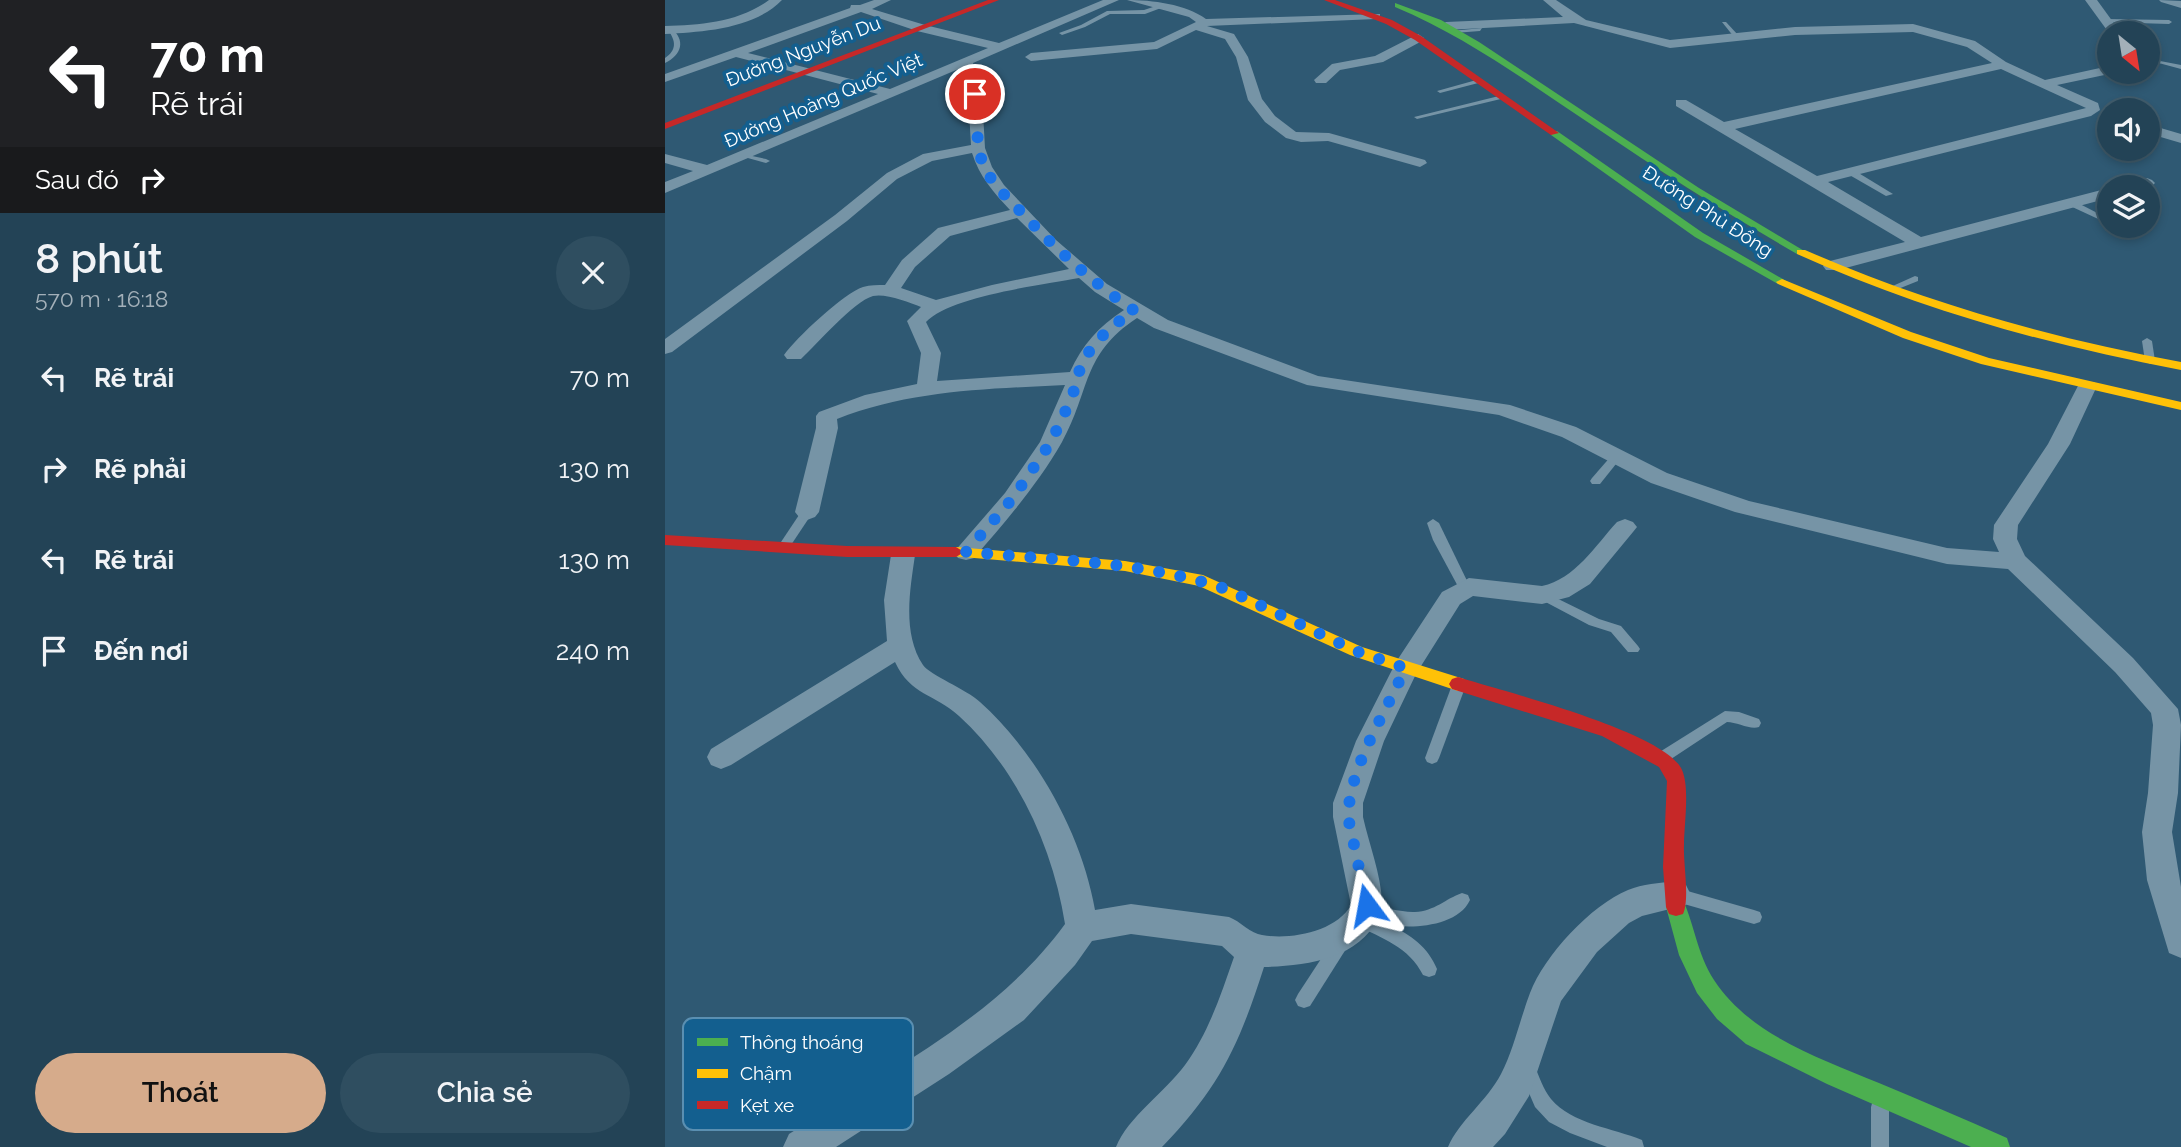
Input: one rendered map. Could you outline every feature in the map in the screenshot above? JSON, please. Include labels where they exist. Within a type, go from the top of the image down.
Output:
[{"type":"main road","name":"Đường Nguyễn Du","points":[[665,126],[995,0]]},
{"type":"main road","name":"Đường Phù Đổng","points":[[1328,0],[1376,16],[1418,38],[1738,260],[1845,310],[1907,335],[1986,361],[2181,406]]},
{"type":"main road","name":"Đường Phù Đổng","points":[[1382,0],[1450,28],[1498,57],[1747,223],[1832,266],[1988,322],[2181,366]]},
{"type":"main road","points":[[1628,186],[1672,174]]},
{"type":"main road","points":[[665,540],[785,545],[902,555],[966,552],[1125,566],[1203,581],[1226,589],[1356,651],[1578,720],[1631,742],[1660,759],[1674,772],[1677,914],[1700,977],[1732,1020],[1789,1054],[1998,1147]]},
{"type":"street","points":[[668,30],[743,20],[758,14],[776,0]]},
{"type":"street","points":[[838,0],[921,28],[999,47]]},
{"type":"street","points":[[665,78],[885,0]]},
{"type":"street","name":"Đường Hoàng Quốc Việt","points":[[665,188],[1113,0]]},
{"type":"street","points":[[1133,0],[1193,15],[1200,25],[1230,37],[1242,57],[1255,100],[1270,119],[1291,135],[1301,138],[1329,137],[1420,163]]},
{"type":"street","points":[[1549,0],[1573,20]]},
{"type":"street","points":[[2091,0],[2106,21]]},
{"type":"street","points":[[2165,0],[2181,5]]},
{"type":"street","points":[[1031,57],[1157,45],[1200,25],[1376,16]]},
{"type":"street","points":[[1450,28],[1573,20],[1660,43],[1676,44],[1795,31],[1913,28],[1971,44],[2002,65],[2093,106],[2093,110]]},
{"type":"street","points":[[1321,80],[1336,67],[1379,59],[1418,38]]},
{"type":"street","points":[[735,53],[891,93]]},
{"type":"street","points":[[966,62],[975,94],[978,148],[984,166],[998,188],[1049,244],[1135,311],[1193,338],[1314,380],[1503,409],[1569,432],[1659,478],[1743,507],[1947,556],[2015,562]]},
{"type":"street","points":[[1723,127],[2002,65]]},
{"type":"street","points":[[2043,84],[2097,73]]},
{"type":"street","points":[[1681,103],[1919,243]]},
{"type":"street","points":[[1815,181],[2093,110],[2097,112]]},
{"type":"street","points":[[2160,129],[2181,130]]},
{"type":"street","points":[[2160,132],[2181,139]]},
{"type":"street","points":[[665,348],[841,218],[892,176],[928,157],[978,148]]},
{"type":"street","points":[[665,158],[707,170]]},
{"type":"street","points":[[1832,266],[2097,196]]},
{"type":"street","points":[[889,293],[908,264],[944,232],[1020,212]]},
{"type":"street","points":[[926,388],[931,353],[916,321],[920,313],[933,306],[1027,282],[1082,272]]},
{"type":"street","points":[[795,355],[864,294],[872,291],[889,293],[933,306]]},
{"type":"street","points":[[966,552],[1013,498],[1051,442],[1073,395],[1076,378],[1088,353],[1109,328],[1135,311]]},
{"type":"street","points":[[807,512],[827,428],[826,416],[888,395],[926,388],[968,383],[1076,378]]},
{"type":"street","points":[[2087,386],[2059,444],[2006,525],[2005,539],[2015,562],[2124,665],[2164,709],[2167,725],[2163,793],[2157,832],[2163,880],[2181,942]]},
{"type":"street","points":[[1082,927],[1131,919],[1229,932],[1253,951],[1319,944],[1356,923],[1367,905],[1348,817],[1348,803],[1366,751],[1405,668],[1423,645],[1451,598],[1465,589],[1484,586],[1542,595],[1560,591],[1580,578],[1625,527]]},
{"type":"street","points":[[902,555],[895,622],[913,671],[920,680],[947,692],[981,719],[1027,776],[1069,870],[1079,903],[1082,927],[1063,954],[1012,1008],[913,1076]]},
{"type":"street","points":[[721,757],[902,645]]},
{"type":"street","points":[[1468,1147],[1492,1121],[1516,1083],[1547,992],[1585,941],[1618,912],[1636,902],[1675,895]]},
{"type":"street","points":[[1136,1147],[1192,1085],[1213,1054],[1231,1014],[1253,951]]},
{"type":"street","points":[[802,1147],[828,1130]]},
{"type":"lane","points":[[1062,33],[1083,26],[1109,12],[1145,12],[1159,7]]},
{"type":"lane","points":[[2160,22],[2169,22]]},
{"type":"lane","points":[[1200,25],[1268,23]]},
{"type":"lane","points":[[1724,23],[1736,36]]},
{"type":"lane","points":[[1450,28],[1480,29]]},
{"type":"lane","points":[[665,61],[673,56],[679,47],[679,40],[668,30]]},
{"type":"lane","points":[[2160,59],[2181,58]]},
{"type":"lane","points":[[2160,61],[2181,67]]},
{"type":"lane","points":[[1440,91],[1480,81]]},
{"type":"lane","points":[[1417,117],[1503,97]]},
{"type":"lane","points":[[741,155],[766,161]]},
{"type":"lane","points":[[1849,171],[1889,194]]},
{"type":"lane","points":[[2071,203],[2097,216]]},
{"type":"lane","points":[[1890,289],[1915,279]]},
{"type":"lane","points":[[2147,341],[2150,361]]},
{"type":"lane","points":[[1596,481],[1616,457]]},
{"type":"lane","points":[[785,545],[807,512]]},
{"type":"lane","points":[[1433,523],[1437,536],[1455,563],[1465,589]]},
{"type":"lane","points":[[1542,595],[1594,622],[1616,629],[1633,649]]},
{"type":"lane","points":[[1432,758],[1459,685]]},
{"type":"lane","points":[[1660,759],[1725,716],[1739,717],[1754,723]]},
{"type":"lane","points":[[1675,895],[1754,917]]},
{"type":"lane","points":[[1304,1000],[1356,923],[1391,918],[1424,920],[1439,917],[1462,900]]},
{"type":"lane","points":[[1356,923],[1413,947],[1426,961],[1429,969]]},
{"type":"lane","points":[[1523,1056],[1536,1091],[1549,1110],[1588,1131],[1635,1147]]},
{"type":"lane","points":[[1879,1147],[1880,1096]]},
{"type":"traffic: fast","points":[[1398,5],[1438,22],[1476,44],[1695,190],[1801,252]]},
{"type":"traffic: fast","points":[[1554,133],[1699,235],[1782,282]]},
{"type":"traffic: fast","points":[[1676,907],[1684,939],[1697,971],[1725,1012],[1745,1030],[1792,1056],[1998,1147]]},
{"type":"traffic: slow","points":[[1801,252],[1893,291],[1987,322],[2083,346],[2181,366]]},
{"type":"traffic: slow","points":[[1782,282],[1907,335],[1985,361],[2181,406]]},
{"type":"traffic: slow","points":[[956,552],[1125,566],[1203,581],[1356,651],[1458,684]]},
{"type":"traffic: jam","points":[[665,126],[995,0]]},
{"type":"traffic: jam","points":[[1328,0],[1389,22],[1418,38],[1554,133]]},
{"type":"traffic: jam","points":[[665,540],[884,553],[956,552]]},
{"type":"traffic: jam","points":[[1458,684],[1608,731],[1666,762],[1674,772],[1676,781],[1673,867],[1676,907]]},
{"type":"route","points":[[975,94],[978,148],[984,166],[998,188],[1049,244],[1101,288],[1135,311],[1109,328],[1088,353],[1076,378],[1073,395],[1051,442],[1013,498],[966,552],[1125,566],[1203,581],[1226,589],[1356,651],[1405,668],[1370,741],[1348,803],[1348,817],[1367,905]]}]
